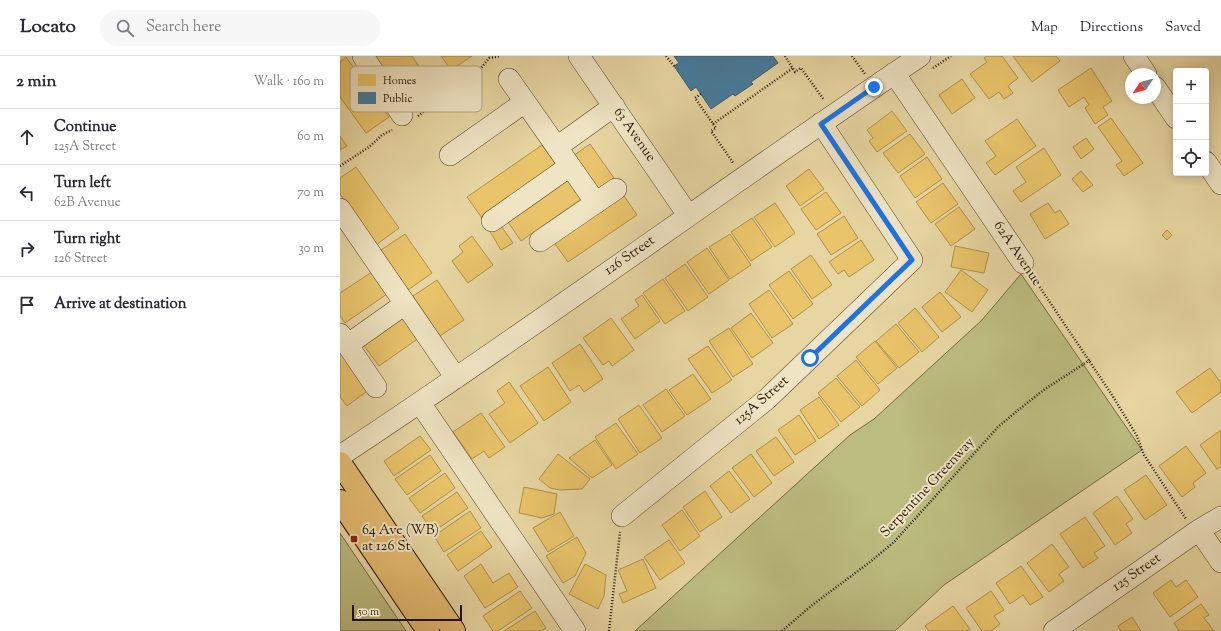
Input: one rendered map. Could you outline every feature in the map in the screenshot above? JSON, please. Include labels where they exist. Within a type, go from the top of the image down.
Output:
[{"type":"main road","points":[[340,463],[454,631]]},
{"type":"main road","points":[[340,501],[428,631]]},
{"type":"street","points":[[363,56],[370,66]]},
{"type":"street","name":"63 Avenue","points":[[579,56],[688,215]]},
{"type":"street","name":"126 Street","points":[[340,456],[420,403],[743,177],[824,115],[920,56]]},
{"type":"street","points":[[1134,56],[1142,68]]},
{"type":"street","name":"62A Avenue","points":[[894,73],[1023,264]]},
{"type":"street","points":[[509,79],[596,204]]},
{"type":"street","points":[[1161,96],[1173,114]]},
{"type":"street","points":[[450,155],[525,102]]},
{"type":"street","points":[[557,147],[614,106]]},
{"type":"street","points":[[399,112],[404,119]]},
{"type":"street","name":"125A Street","points":[[622,516],[767,399],[912,260],[824,115]]},
{"type":"street","points":[[492,221],[570,166]]},
{"type":"street","points":[[1209,166],[1221,184]]},
{"type":"street","points":[[540,241],[616,189]]},
{"type":"street","points":[[340,209],[456,378]]},
{"type":"street","points":[[376,387],[343,340],[405,304]]},
{"type":"street","points":[[420,403],[575,631]]},
{"type":"street","name":"125 Street","points":[[1054,631],[1194,526],[1221,517]]},
{"type":"street","points":[[1194,526],[1221,562]]},
{"type":"path","points":[[482,66],[488,57],[500,56]]},
{"type":"path","points":[[666,56],[674,66]]},
{"type":"path","points":[[785,56],[795,72],[801,68],[824,115]]},
{"type":"path","points":[[852,56],[866,76]]},
{"type":"path","points":[[713,124],[793,68]]},
{"type":"path","points":[[701,94],[695,98],[716,128],[711,132],[743,177]]},
{"type":"path","points":[[340,166],[369,147],[382,135],[392,130],[404,119],[420,115],[424,112]]},
{"type":"path","name":"62A Avenue","points":[[1023,264],[1090,360],[1138,436],[1144,455],[1194,526]]},
{"type":"path","name":"Serpentine Greenway","points":[[782,631],[811,606],[894,542],[999,426],[1040,394],[1090,360]]},
{"type":"path","points":[[609,631],[622,516]]},
{"type":"green space","points":[[1021,274],[1142,450],[944,585],[895,631],[635,631],[850,435],[874,419],[982,320]]},
{"type":"green space","points":[[340,533],[406,631],[340,631]]},
{"type":"building: Homes","points":[[375,56],[412,56],[419,66],[382,66]]},
{"type":"building: Homes","points":[[441,56],[472,56],[457,66],[448,66]]},
{"type":"building: Homes","points":[[987,56],[1002,56],[1018,78],[1008,86],[1013,93],[1004,99],[999,92],[989,99],[970,74],[987,62],[984,58]]},
{"type":"building: Homes","points":[[1013,56],[1056,56],[1060,61],[1032,82]]},
{"type":"building: Homes","points":[[346,57],[352,66],[350,66],[350,111],[340,97],[340,62]]},
{"type":"building: Homes","points":[[1091,68],[1112,101],[1103,107],[1108,115],[1095,124],[1085,108],[1089,105],[1084,97],[1069,107],[1058,90]]},
{"type":"building: Homes","points":[[962,79],[975,98],[952,114],[939,95]]},
{"type":"building: Homes","points":[[892,111],[907,131],[877,152],[869,141],[873,138],[867,130]]},
{"type":"building: Homes","points":[[351,112],[385,112],[389,117],[366,133]]},
{"type":"building: Homes","points":[[1111,118],[1143,163],[1124,176],[1116,165],[1122,161],[1098,127]]},
{"type":"building: Homes","points":[[1017,119],[1036,146],[995,175],[986,163],[996,156],[985,141]]},
{"type":"building: Homes","points":[[910,134],[925,154],[898,173],[883,153]]},
{"type":"building: Homes","points":[[340,136],[347,146],[340,150]]},
{"type":"building: Homes","points":[[1086,138],[1094,149],[1081,159],[1073,147]]},
{"type":"building: Homes","points":[[590,144],[614,178],[593,192],[570,158]]},
{"type":"building: Homes","points":[[542,145],[557,166],[482,218],[467,197]]},
{"type":"building: Homes","points":[[1044,148],[1061,175],[1021,202],[1013,191],[1026,182],[1016,167]]},
{"type":"building: Homes","points":[[927,157],[942,179],[915,198],[900,176]]},
{"type":"building: Homes","points":[[356,167],[399,228],[376,245],[340,194],[340,178]]},
{"type":"building: Homes","points":[[809,169],[824,189],[800,206],[786,186]]},
{"type":"building: Homes","points":[[1081,171],[1093,185],[1083,192],[1072,179]]},
{"type":"building: Homes","points":[[566,178],[581,199],[521,241],[506,219]]},
{"type":"building: Homes","points":[[943,183],[958,204],[931,223],[916,202]]},
{"type":"building: Homes","points":[[826,192],[841,213],[816,230],[801,209]]},
{"type":"building: Homes","points":[[622,193],[637,215],[568,262],[553,241]]},
{"type":"building: Homes","points":[[775,203],[795,233],[775,247],[754,217]]},
{"type":"building: Homes","points":[[1048,203],[1055,213],[1060,210],[1069,224],[1045,239],[1030,214]]},
{"type":"building: Homes","points":[[959,207],[975,229],[951,246],[935,224]]},
{"type":"building: Homes","points":[[844,216],[858,238],[831,255],[817,234]]},
{"type":"building: Homes","points":[[752,218],[772,247],[751,261],[731,232]]},
{"type":"building: Homes","points":[[499,223],[513,243],[501,250],[489,230]]},
{"type":"building: Homes","points":[[1167,230],[1172,235],[1167,240],[1162,235]]},
{"type":"building: Homes","points":[[405,234],[432,273],[408,290],[381,250]]},
{"type":"building: Homes","points":[[730,234],[751,265],[730,279],[709,247]]},
{"type":"building: Homes","points":[[472,236],[493,265],[468,283],[452,261],[463,252],[459,246]]},
{"type":"building: Homes","points":[[861,240],[874,260],[849,277],[844,270],[838,274],[829,262]]},
{"type":"building: Homes","points":[[955,246],[989,253],[984,273],[951,267]]},
{"type":"building: Homes","points":[[707,248],[729,280],[709,294],[687,262]]},
{"type":"building: Homes","points":[[811,255],[832,285],[812,299],[791,269]]},
{"type":"building: Homes","points":[[685,264],[708,297],[688,311],[665,278]]},
{"type":"building: Homes","points":[[961,270],[988,290],[972,312],[945,292]]},
{"type":"building: Homes","points":[[789,271],[813,304],[793,319],[769,285]]},
{"type":"building: Homes","points":[[372,272],[387,294],[345,323],[340,316],[340,293]]},
{"type":"building: Homes","points":[[663,279],[685,311],[665,324],[643,293]]},
{"type":"building: Homes","points":[[437,280],[464,320],[440,336],[413,296]]},
{"type":"building: Homes","points":[[769,290],[793,324],[772,338],[749,304]]},
{"type":"building: Homes","points":[[940,292],[961,317],[942,332],[922,307]]},
{"type":"building: Homes","points":[[642,295],[660,321],[635,339],[621,319],[639,306],[635,300]]},
{"type":"building: Homes","points":[[915,308],[939,337],[922,352],[898,323]]},
{"type":"building: Homes","points":[[751,313],[773,343],[752,358],[731,328]]},
{"type":"building: Homes","points":[[402,315],[419,338],[379,366],[362,343]]},
{"type":"building: Homes","points":[[611,318],[634,350],[612,366],[609,361],[603,365],[583,338]]},
{"type":"building: Homes","points":[[896,324],[919,352],[899,368],[876,341]]},
{"type":"building: Homes","points":[[729,328],[753,364],[733,377],[709,341]]},
{"type":"building: Homes","points":[[875,341],[897,368],[878,384],[856,357]]},
{"type":"building: Homes","points":[[580,344],[603,379],[584,392],[579,385],[570,391],[552,363]]},
{"type":"building: Homes","points":[[708,346],[732,380],[712,393],[688,359]]},
{"type":"building: Homes","points":[[340,347],[370,389],[347,406],[340,397]]},
{"type":"building: Homes","points":[[856,360],[880,390],[862,406],[837,376]]},
{"type":"building: Homes","points":[[548,367],[571,402],[544,421],[520,386]]},
{"type":"building: Homes","points":[[1210,368],[1221,383],[1221,392],[1192,413],[1176,392]]},
{"type":"building: Homes","points":[[693,374],[711,399],[687,415],[669,390]]},
{"type":"building: Homes","points":[[836,378],[860,407],[841,422],[818,393]]},
{"type":"building: Homes","points":[[509,382],[538,423],[510,443],[489,414],[505,403],[497,391]]},
{"type":"building: Homes","points":[[666,389],[685,416],[662,432],[643,405]]},
{"type":"building: Homes","points":[[819,397],[839,425],[819,439],[800,410]]},
{"type":"building: Homes","points":[[639,405],[662,438],[640,453],[618,419]]},
{"type":"building: Homes","points":[[481,413],[505,447],[489,458],[484,451],[472,459],[453,432]]},
{"type":"building: Homes","points":[[799,415],[816,441],[795,455],[778,430]]},
{"type":"building: Homes","points":[[616,423],[638,454],[616,469],[595,437]]},
{"type":"building: Homes","points":[[1221,430],[1221,467],[1217,469],[1200,445]]},
{"type":"building: Homes","points":[[420,436],[431,450],[394,476],[384,461]]},
{"type":"building: Homes","points":[[776,437],[794,462],[774,476],[756,451]]},
{"type":"building: Homes","points":[[595,440],[612,465],[592,478],[569,458]]},
{"type":"building: Homes","points":[[1186,446],[1206,473],[1193,483],[1195,487],[1182,497],[1159,466]]},
{"type":"building: Homes","points":[[558,454],[590,479],[582,489],[560,490],[550,488],[539,479]]},
{"type":"building: Homes","points":[[751,454],[772,483],[754,497],[732,468]]},
{"type":"building: Homes","points":[[430,455],[441,471],[407,495],[395,479]]},
{"type":"building: Homes","points":[[729,471],[750,499],[731,513],[710,486]]},
{"type":"building: Homes","points":[[445,473],[455,488],[420,513],[409,498]]},
{"type":"building: Homes","points":[[1146,475],[1167,505],[1145,520],[1124,490]]},
{"type":"building: Homes","points":[[524,487],[557,494],[554,514],[542,518],[519,513]]},
{"type":"building: Homes","points":[[705,491],[722,517],[700,532],[683,507]]},
{"type":"building: Homes","points":[[457,492],[468,508],[433,532],[422,516]]},
{"type":"building: Homes","points":[[1117,496],[1133,519],[1126,524],[1132,533],[1115,545],[1093,513]]},
{"type":"building: Homes","points":[[682,510],[700,536],[680,551],[662,525]]},
{"type":"building: Homes","points":[[470,511],[481,528],[444,552],[434,536]]},
{"type":"building: Homes","points":[[560,512],[574,536],[548,552],[533,528]]},
{"type":"building: Homes","points":[[1085,517],[1105,546],[1094,553],[1098,558],[1083,568],[1060,534]]},
{"type":"building: Homes","points":[[481,531],[492,547],[458,571],[447,555]]},
{"type":"building: Homes","points":[[577,537],[586,553],[575,576],[563,583],[546,556]]},
{"type":"building: Homes","points":[[669,540],[685,563],[660,580],[644,557]]},
{"type":"building: Homes","points":[[1052,544],[1069,567],[1059,574],[1064,581],[1049,592],[1027,563]]},
{"type":"building: Homes","points":[[643,559],[656,588],[623,603],[619,594],[627,591],[618,570]]},
{"type":"building: Homes","points":[[481,564],[493,583],[509,573],[518,587],[485,608],[464,576]]},
{"type":"building: Homes","points":[[585,564],[606,575],[604,596],[598,609],[569,594]]},
{"type":"building: Homes","points":[[1021,566],[1043,597],[1030,605],[1023,595],[1010,604],[996,583]]},
{"type":"building: Homes","points":[[1171,580],[1176,587],[1186,580],[1198,597],[1170,617],[1153,593]]},
{"type":"building: Homes","points":[[520,591],[532,608],[498,631],[493,631],[483,616]]},
{"type":"building: Homes","points":[[991,591],[1004,610],[994,616],[1000,624],[991,631],[982,631],[966,608]]},
{"type":"building: Homes","points":[[1201,604],[1209,615],[1204,618],[1214,631],[1179,631],[1174,623]]},
{"type":"building: Homes","points":[[953,606],[970,629],[967,631],[929,631],[925,626]]},
{"type":"building: Homes","points":[[535,611],[546,628],[541,631],[504,631]]},
{"type":"building: Homes","points":[[1132,617],[1141,631],[1121,631],[1118,626]]},
{"type":"building: Public","points":[[674,56],[773,56],[778,63],[751,82],[753,84],[735,96],[733,94],[711,109],[696,87],[691,91],[674,66],[679,63]]},
{"type":"place","name":"64 Ave (WB) at 126 St","points":[[354,539]]},
{"type":"route","points":[[810,358],[912,260],[821,124],[874,87]]}]
